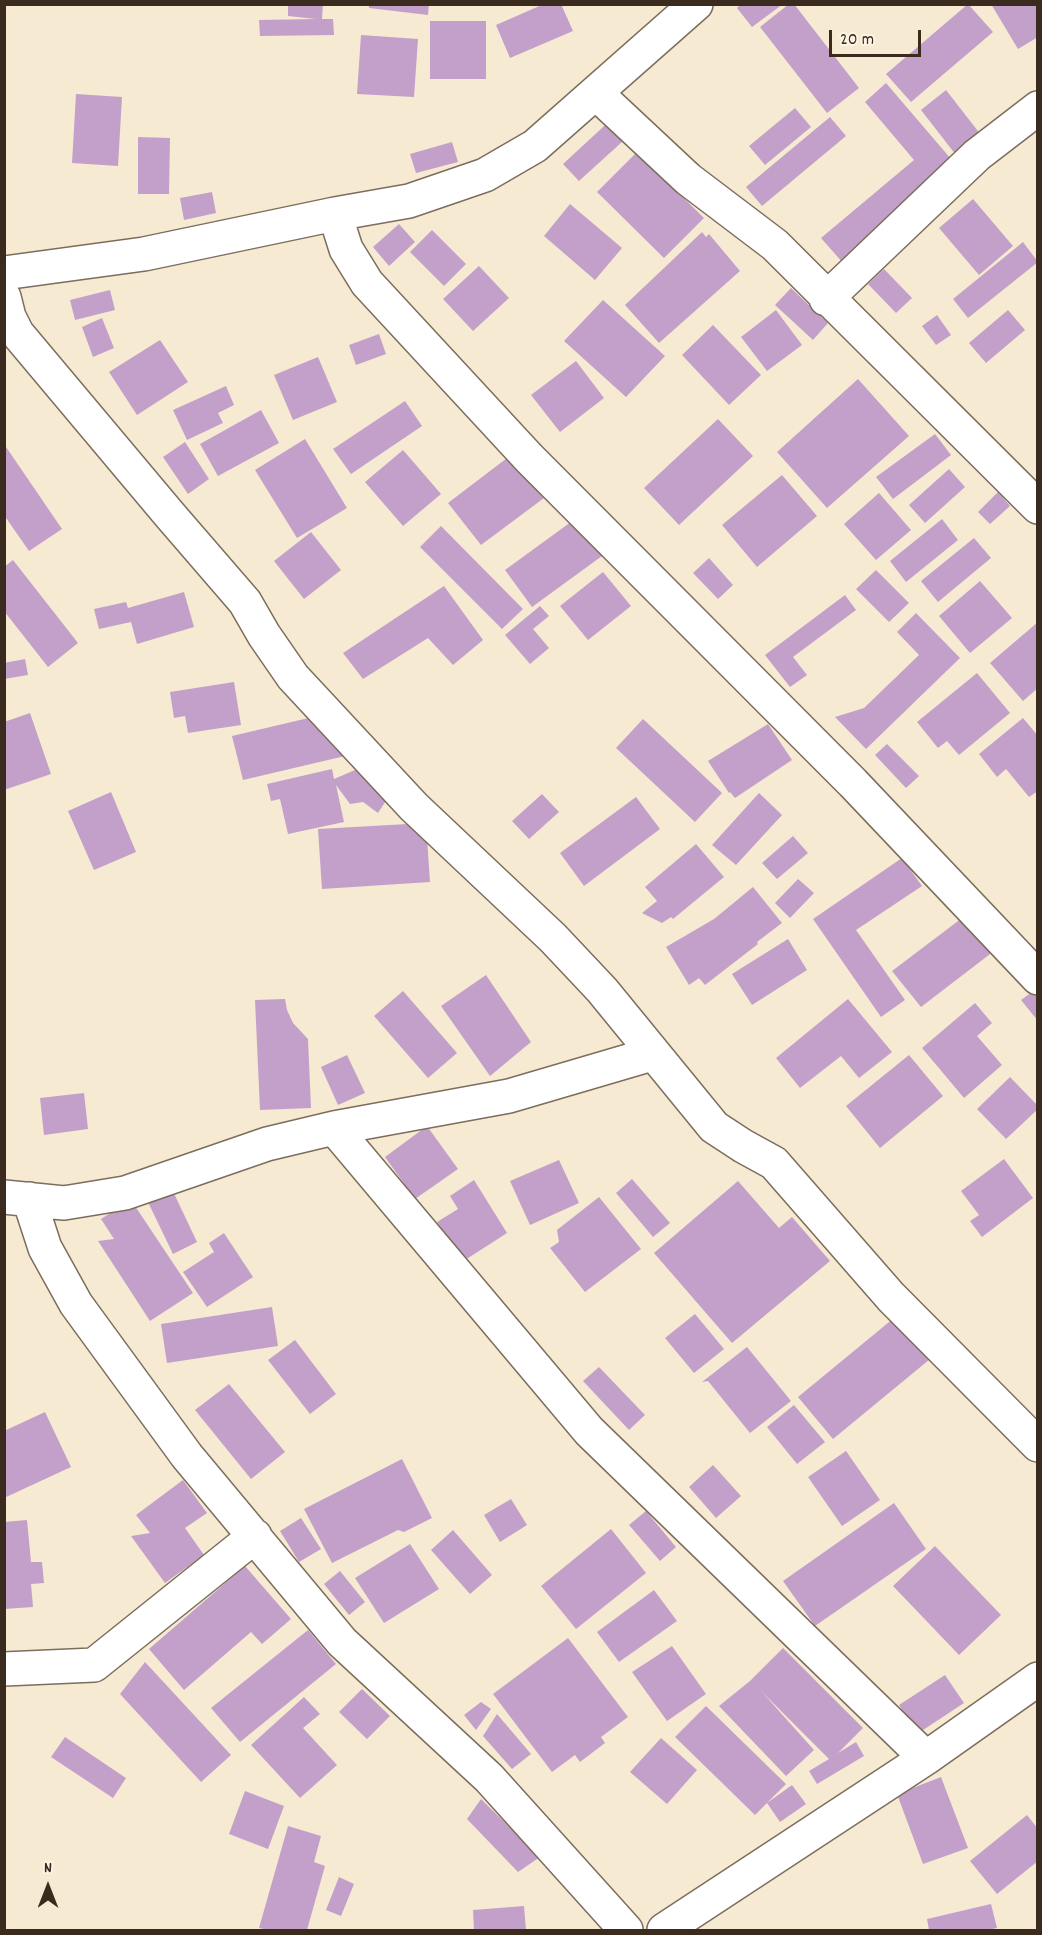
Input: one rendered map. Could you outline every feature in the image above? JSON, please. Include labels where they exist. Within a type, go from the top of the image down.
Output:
[{"type":"street","points":[[4,273],[144,254],[409,201],[485,175],[535,146],[696,4]]},
{"type":"street","points":[[596,93],[688,179],[774,245],[1038,507]]},
{"type":"street","points":[[826,299],[976,155],[1038,108]]},
{"type":"street","points":[[335,214],[346,249],[375,292],[529,458],[853,783],[1038,978]]},
{"type":"street","points":[[4,297],[9,317],[17,333],[168,514],[245,602],[293,677],[414,807],[561,946],[602,990],[714,1127],[774,1163],[891,1297],[1038,1445]]},
{"type":"street","points":[[17,1198],[64,1203],[125,1193],[267,1144],[334,1128],[509,1096],[652,1054]]},
{"type":"street","points":[[334,1128],[589,1431],[926,1758]]},
{"type":"street","points":[[17,1198],[76,1304],[187,1456],[342,1642],[489,1778],[626,1930]]},
{"type":"street","points":[[4,1669],[94,1665],[255,1536]]},
{"type":"street","points":[[664,1930],[926,1758],[1038,1679]]},
{"type":"building","points":[[288,4],[323,4],[322,19],[333,19],[334,35],[260,36],[259,20],[316,19],[288,16]]},
{"type":"building","points":[[369,4],[429,4],[428,15],[369,8]]},
{"type":"building","points":[[544,4],[561,4],[573,31],[510,58],[496,25]]},
{"type":"building","points":[[741,4],[783,4],[752,27],[737,8]]},
{"type":"building","points":[[789,4],[794,4],[859,88],[827,113],[760,27]]},
{"type":"building","points":[[968,4],[993,32],[911,102],[886,74]]},
{"type":"building","points":[[991,4],[1038,4],[1038,37],[1018,49]]},
{"type":"building","points":[[430,21],[486,21],[486,79],[430,79]]},
{"type":"building","points":[[361,35],[418,39],[414,97],[357,94]]},
{"type":"building","points":[[886,83],[957,166],[843,263],[821,238],[914,160],[865,102]]},
{"type":"building","points":[[946,90],[981,135],[956,155],[921,110]]},
{"type":"building","points":[[76,94],[122,97],[118,166],[72,163]]},
{"type":"building","points":[[795,108],[811,127],[765,165],[749,146]]},
{"type":"building","points":[[616,115],[633,132],[579,181],[563,164]]},
{"type":"building","points":[[830,117],[846,136],[762,206],[746,187]]},
{"type":"building","points":[[138,137],[170,138],[169,194],[138,194]]},
{"type":"building","points":[[452,142],[458,162],[416,173],[410,154]]},
{"type":"building","points":[[637,152],[704,218],[664,258],[597,192]]},
{"type":"building","points":[[212,192],[216,213],[184,220],[180,198]]},
{"type":"building","points":[[973,199],[1013,246],[979,275],[939,228]]},
{"type":"building","points":[[570,204],[622,248],[595,280],[544,236]]},
{"type":"building","points":[[399,224],[415,242],[389,266],[373,247]]},
{"type":"building","points":[[432,230],[466,264],[444,286],[410,252]]},
{"type":"building","points":[[702,232],[706,237],[709,234],[740,271],[659,343],[625,305]]},
{"type":"building","points":[[1023,242],[1038,262],[968,318],[953,299]]},
{"type":"building","points":[[479,266],[509,298],[473,331],[443,299]]},
{"type":"building","points":[[884,269],[912,298],[896,313],[868,284]]},
{"type":"building","points":[[791,288],[828,323],[813,340],[775,305]]},
{"type":"building","points":[[110,290],[115,310],[75,320],[70,300]]},
{"type":"building","points":[[603,300],[665,356],[626,397],[564,341]]},
{"type":"building","points":[[776,310],[802,345],[767,371],[741,337]]},
{"type":"building","points":[[1008,310],[1025,330],[986,363],[969,343]]},
{"type":"building","points":[[937,315],[951,335],[936,345],[922,326]]},
{"type":"building","points":[[102,318],[114,348],[93,357],[82,327]]},
{"type":"building","points":[[713,325],[761,375],[729,405],[682,355]]},
{"type":"building","points":[[379,334],[386,354],[356,365],[349,345]]},
{"type":"building","points":[[160,340],[188,382],[137,415],[109,372]]},
{"type":"building","points":[[318,357],[337,402],[293,420],[274,375]]},
{"type":"building","points":[[576,361],[604,398],[560,432],[531,395]]},
{"type":"building","points":[[858,379],[909,436],[827,508],[777,452]]},
{"type":"building","points":[[226,386],[234,405],[218,413],[223,423],[187,440],[173,410]]},
{"type":"building","points":[[405,401],[422,426],[351,474],[333,449]]},
{"type":"building","points":[[261,410],[279,443],[218,476],[200,444]]},
{"type":"building","points":[[718,419],[753,456],[679,525],[644,488]]},
{"type":"building","points":[[935,434],[951,455],[893,499],[876,477]]},
{"type":"building","points":[[305,439],[347,508],[297,538],[255,470]]},
{"type":"building","points":[[185,442],[209,479],[188,494],[163,457]]},
{"type":"building","points":[[4,444],[62,529],[29,551],[4,515]]},
{"type":"building","points":[[403,450],[441,494],[403,526],[365,482]]},
{"type":"building","points":[[511,455],[544,498],[481,545],[448,503]]},
{"type":"building","points":[[949,469],[965,487],[925,523],[909,505]]},
{"type":"building","points":[[782,475],[817,516],[757,567],[722,525]]},
{"type":"building","points":[[998,492],[1010,506],[990,524],[978,512]]},
{"type":"building","points":[[879,493],[911,530],[876,560],[844,524]]},
{"type":"building","points":[[575,519],[602,556],[532,607],[505,570]]},
{"type":"building","points":[[942,519],[958,540],[906,582],[890,561]]},
{"type":"building","points":[[441,526],[523,609],[502,629],[420,547]]},
{"type":"building","points":[[311,532],[341,570],[304,599],[274,561]]},
{"type":"building","points":[[974,538],[991,558],[938,602],[921,581]]},
{"type":"building","points":[[709,558],[733,585],[718,599],[693,573]]},
{"type":"building","points":[[13,560],[78,643],[48,667],[4,611],[4,567]]},
{"type":"building","points":[[876,570],[909,603],[889,622],[856,589]]},
{"type":"building","points":[[603,572],[631,606],[588,640],[560,606]]},
{"type":"building","points":[[980,581],[1012,618],[970,653],[939,616]]},
{"type":"building","points":[[444,586],[483,640],[453,665],[428,638],[363,679],[343,653]]},
{"type":"building","points":[[184,592],[194,627],[137,644],[131,622],[99,629],[94,609],[126,602],[128,608]]},
{"type":"building","points":[[845,595],[856,610],[793,657],[807,675],[790,687],[765,655]]},
{"type":"building","points":[[540,606],[549,616],[533,629],[549,648],[530,664],[505,635]]},
{"type":"building","points":[[916,613],[960,658],[866,749],[835,717],[864,708],[919,655],[897,632]]},
{"type":"building","points":[[1038,622],[1038,688],[1023,701],[990,663]]},
{"type":"building","points":[[25,659],[28,675],[4,679],[4,663]]},
{"type":"building","points":[[977,673],[1010,713],[959,755],[947,741],[938,748],[917,722]]},
{"type":"building","points":[[234,682],[241,725],[188,733],[185,716],[174,718],[170,692]]},
{"type":"building","points":[[334,712],[345,756],[243,780],[232,736]]},
{"type":"building","points":[[30,713],[51,774],[4,790],[4,722]]},
{"type":"building","points":[[1023,718],[1038,736],[1038,791],[1029,797],[1006,769],[997,777],[979,754]]},
{"type":"building","points":[[643,719],[722,793],[695,822],[616,748]]},
{"type":"building","points":[[768,724],[792,760],[735,798],[729,793],[708,761]]},
{"type":"building","points":[[887,744],[919,776],[906,788],[875,755]]},
{"type":"building","points":[[369,764],[389,796],[378,813],[363,802],[350,804],[336,785],[344,822],[288,834],[280,799],[271,801],[267,784],[332,769],[334,779]]},
{"type":"building","points":[[111,792],[136,852],[94,870],[68,811]]},
{"type":"building","points":[[759,793],[782,815],[736,865],[712,845]]},
{"type":"building","points":[[542,794],[559,812],[529,839],[512,821]]},
{"type":"building","points":[[636,797],[660,829],[584,886],[560,853]]},
{"type":"building","points":[[426,823],[430,882],[322,889],[318,829]]},
{"type":"building","points":[[793,836],[808,853],[777,879],[762,863]]},
{"type":"building","points":[[696,844],[724,877],[673,919],[671,917],[662,923],[642,913],[657,901],[645,887]]},
{"type":"building","points":[[902,858],[922,886],[856,930],[905,1000],[881,1017],[813,919]]},
{"type":"building","points":[[798,879],[814,893],[790,918],[775,903]]},
{"type":"building","points":[[753,887],[782,923],[705,985],[699,978],[689,985],[666,947],[714,919]]},
{"type":"building","points":[[966,915],[994,951],[921,1007],[892,971]]},
{"type":"building","points":[[788,939],[807,970],[752,1005],[732,974]]},
{"type":"building","points":[[486,975],[531,1042],[490,1076],[441,1006]]},
{"type":"building","points":[[1036,989],[1038,991],[1038,1021],[1021,1000]]},
{"type":"building","points":[[403,991],[457,1053],[428,1078],[374,1016]]},
{"type":"building","points":[[285,999],[293,1023],[308,1039],[311,1108],[260,1110],[255,1000]]},
{"type":"building","points":[[848,999],[892,1052],[859,1078],[841,1056],[800,1088],[776,1058]]},
{"type":"building","points":[[975,1003],[992,1023],[977,1036],[1002,1065],[964,1098],[922,1048]]},
{"type":"building","points":[[347,1055],[365,1093],[338,1105],[321,1067]]},
{"type":"building","points":[[909,1055],[943,1096],[880,1148],[846,1106]]},
{"type":"building","points":[[1010,1077],[1038,1106],[1038,1109],[1006,1139],[977,1109]]},
{"type":"building","points":[[84,1093],[88,1129],[44,1135],[40,1098]]},
{"type":"building","points":[[427,1126],[458,1169],[415,1199],[385,1157]]},
{"type":"building","points":[[1004,1159],[1033,1198],[982,1237],[970,1221],[979,1215],[961,1191]]},
{"type":"building","points":[[559,1160],[579,1203],[530,1225],[510,1181]]},
{"type":"building","points":[[632,1179],[670,1223],[653,1237],[616,1193]]},
{"type":"building","points":[[474,1180],[507,1233],[462,1262],[437,1222],[458,1209],[450,1196]]},
{"type":"building","points":[[738,1181],[779,1228],[792,1217],[830,1261],[732,1343],[654,1253]]},
{"type":"building","points":[[171,1187],[197,1242],[173,1254],[146,1198]]},
{"type":"building","points":[[599,1197],[641,1249],[585,1292],[550,1248],[559,1242],[557,1230]]},
{"type":"building","points":[[131,1200],[193,1293],[150,1321],[98,1241],[114,1239],[101,1219]]},
{"type":"building","points":[[224,1233],[253,1277],[207,1307],[183,1272],[214,1252],[209,1243]]},
{"type":"building","points":[[272,1307],[278,1346],[167,1363],[161,1324]]},
{"type":"building","points":[[900,1313],[935,1355],[833,1439],[798,1397]]},
{"type":"building","points":[[695,1314],[724,1349],[694,1373],[665,1338]]},
{"type":"building","points":[[295,1340],[336,1394],[310,1414],[268,1360]]},
{"type":"building","points":[[747,1347],[791,1401],[750,1433],[708,1381],[702,1382]]},
{"type":"building","points":[[599,1367],[645,1415],[629,1430],[583,1381]]},
{"type":"building","points":[[229,1384],[285,1452],[251,1479],[195,1410]]},
{"type":"building","points":[[794,1405],[825,1442],[797,1464],[767,1427]]},
{"type":"building","points":[[45,1412],[71,1467],[4,1498],[4,1431]]},
{"type":"building","points":[[846,1451],[880,1500],[842,1526],[808,1477]]},
{"type":"building","points":[[402,1459],[432,1518],[404,1532],[398,1530],[332,1563],[304,1509]]},
{"type":"building","points":[[713,1465],[741,1496],[716,1518],[689,1487]]},
{"type":"building","points":[[183,1480],[207,1513],[185,1528],[204,1555],[165,1583],[131,1536],[150,1533],[136,1515]]},
{"type":"building","points":[[511,1499],[527,1525],[500,1542],[484,1515]]},
{"type":"building","points":[[894,1503],[926,1549],[815,1626],[783,1581]]},
{"type":"building","points":[[646,1511],[676,1547],[660,1561],[629,1525]]},
{"type":"building","points":[[301,1518],[321,1549],[299,1562],[280,1531]]},
{"type":"building","points":[[27,1520],[31,1562],[42,1562],[44,1583],[31,1584],[33,1607],[4,1609],[4,1522]]},
{"type":"building","points":[[611,1529],[646,1573],[576,1629],[541,1586]]},
{"type":"building","points":[[453,1530],[492,1575],[470,1594],[431,1550]]},
{"type":"building","points":[[410,1544],[439,1589],[384,1623],[355,1578]]},
{"type":"building","points":[[935,1546],[1001,1615],[959,1655],[893,1586]]},
{"type":"building","points":[[245,1566],[291,1619],[262,1644],[251,1632],[184,1690],[149,1649]]},
{"type":"building","points":[[340,1571],[365,1602],[349,1615],[324,1584]]},
{"type":"building","points":[[654,1590],[677,1621],[619,1662],[597,1632]]},
{"type":"building","points":[[308,1630],[336,1664],[240,1742],[211,1708]]},
{"type":"building","points":[[568,1638],[628,1717],[601,1737],[605,1743],[580,1762],[575,1755],[552,1772],[493,1694]]},
{"type":"building","points":[[672,1646],[706,1694],[667,1721],[632,1672]]},
{"type":"building","points":[[783,1648],[863,1728],[838,1753],[856,1742],[864,1756],[817,1784],[809,1771],[829,1759],[762,1692],[814,1750],[786,1776],[719,1706],[750,1681]]},
{"type":"building","points":[[145,1662],[231,1755],[201,1782],[120,1694]]},
{"type":"building","points":[[945,1675],[964,1703],[917,1734],[899,1705]]},
{"type":"building","points":[[362,1689],[390,1716],[367,1739],[339,1712]]},
{"type":"building","points":[[304,1697],[320,1714],[303,1728],[337,1765],[300,1798],[251,1745]]},
{"type":"building","points":[[481,1702],[491,1709],[476,1730],[464,1715]]},
{"type":"building","points":[[706,1706],[786,1784],[755,1815],[675,1737]]},
{"type":"building","points":[[497,1714],[531,1754],[512,1769],[483,1736]]},
{"type":"building","points":[[65,1737],[126,1778],[113,1798],[51,1757]]},
{"type":"building","points":[[661,1738],[697,1770],[667,1804],[630,1772]]},
{"type":"building","points":[[941,1777],[968,1848],[923,1864],[897,1794]]},
{"type":"building","points":[[792,1785],[806,1804],[780,1822],[767,1803]]},
{"type":"building","points":[[245,1791],[284,1806],[268,1849],[229,1834]]},
{"type":"building","points":[[481,1799],[540,1857],[518,1872],[467,1819]]},
{"type":"building","points":[[1027,1815],[1038,1829],[1038,1861],[997,1894],[970,1861]]},
{"type":"building","points":[[288,1826],[321,1836],[314,1862],[325,1866],[307,1930],[259,1928]]},
{"type":"building","points":[[339,1877],[354,1884],[341,1916],[326,1910]]},
{"type":"building","points":[[991,1904],[997,1928],[929,1930],[927,1919]]},
{"type":"building","points":[[524,1906],[526,1930],[474,1930],[473,1910]]}]
